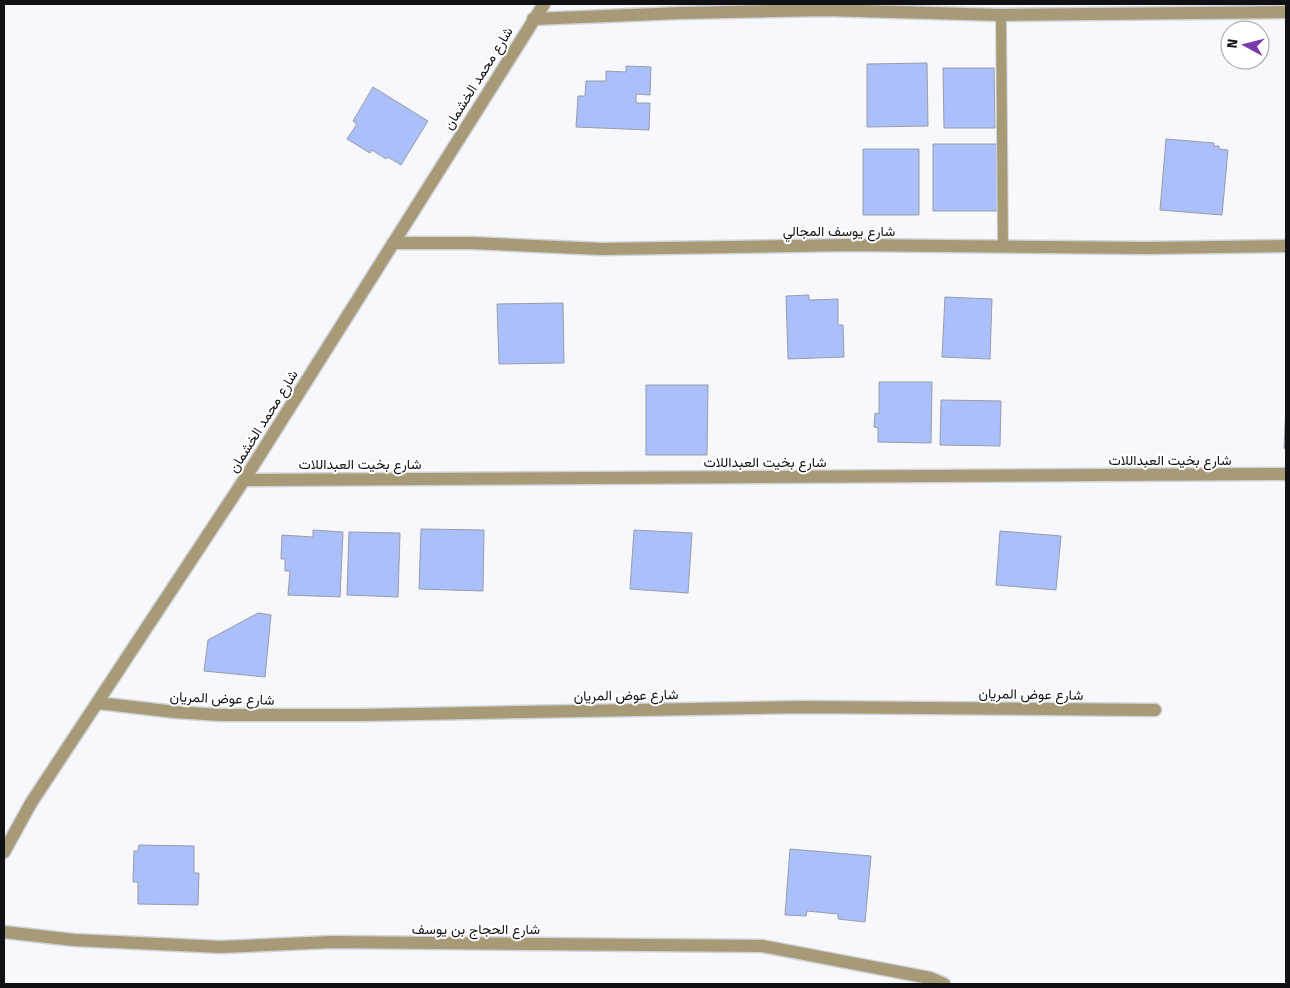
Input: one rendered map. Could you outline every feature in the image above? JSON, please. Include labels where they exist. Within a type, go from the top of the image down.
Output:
[{"type":"street","name":"شارع محمد الخشمان","points":[[4,852],[31,803],[244,480],[544,4]]},
{"type":"street","points":[[533,19],[825,10],[1001,15],[1286,12]]},
{"type":"street","name":"شارع يوسف المجالي","points":[[393,243],[472,243],[602,249],[850,246],[1146,248],[1286,246]]},
{"type":"street","name":"شارع بخيت العبداللات","points":[[244,480],[1286,474]]},
{"type":"street","name":"شارع عوض المريان","points":[[98,703],[220,715],[364,716],[802,707],[1155,710]]},
{"type":"street","name":"شارع الحجاج بن يوسف","points":[[4,932],[74,940],[220,947],[332,942],[762,946],[930,978],[944,984]]},
{"type":"lane","points":[[1001,15],[1003,247]]},
{"type":"building","points":[[927,63],[928,126],[867,127],[867,64]]},
{"type":"building","points":[[626,66],[651,67],[650,95],[636,94],[636,103],[650,103],[649,130],[576,127],[578,96],[585,96],[586,81],[606,81],[606,71],[626,72]]},
{"type":"building","points":[[943,68],[994,68],[995,128],[944,128]]},
{"type":"building","points":[[373,87],[428,121],[401,165],[388,157],[386,159],[372,150],[370,153],[347,139],[357,124],[353,121]]},
{"type":"building","points":[[1166,139],[1214,143],[1214,146],[1219,146],[1219,149],[1228,150],[1222,215],[1160,210]]},
{"type":"building","points":[[933,144],[997,144],[998,211],[933,211]]},
{"type":"building","points":[[863,149],[919,149],[919,215],[863,215]]},
{"type":"building","points":[[809,295],[809,300],[838,299],[838,325],[843,325],[844,357],[788,359],[786,296]]},
{"type":"building","points":[[945,297],[992,299],[990,359],[942,357]]},
{"type":"building","points":[[563,303],[564,363],[499,364],[497,304]]},
{"type":"building","points":[[879,382],[932,382],[931,443],[878,442],[878,428],[874,427],[875,413],[879,414]]},
{"type":"building","points":[[646,385],[708,385],[707,455],[646,455]]},
{"type":"building","points":[[941,400],[1001,401],[1000,446],[940,445]]},
{"type":"building","points":[[1286,405],[1286,449],[1284,448]]},
{"type":"building","points":[[421,529],[484,530],[483,591],[419,589]]},
{"type":"building","points":[[313,530],[343,532],[340,597],[288,595],[290,571],[285,571],[285,559],[281,559],[282,535],[313,537]]},
{"type":"building","points":[[634,530],[692,533],[688,593],[630,589]]},
{"type":"building","points":[[1000,531],[1061,536],[1056,590],[996,585]]},
{"type":"building","points":[[349,532],[400,533],[398,597],[347,595]]},
{"type":"building","points":[[258,613],[271,615],[265,677],[204,671],[208,640]]},
{"type":"building","points":[[139,845],[194,846],[194,873],[199,873],[198,905],[138,904],[138,882],[133,882],[134,851],[138,851]]},
{"type":"building","points":[[790,849],[871,856],[865,922],[838,919],[838,914],[807,911],[806,916],[785,915]]}]
